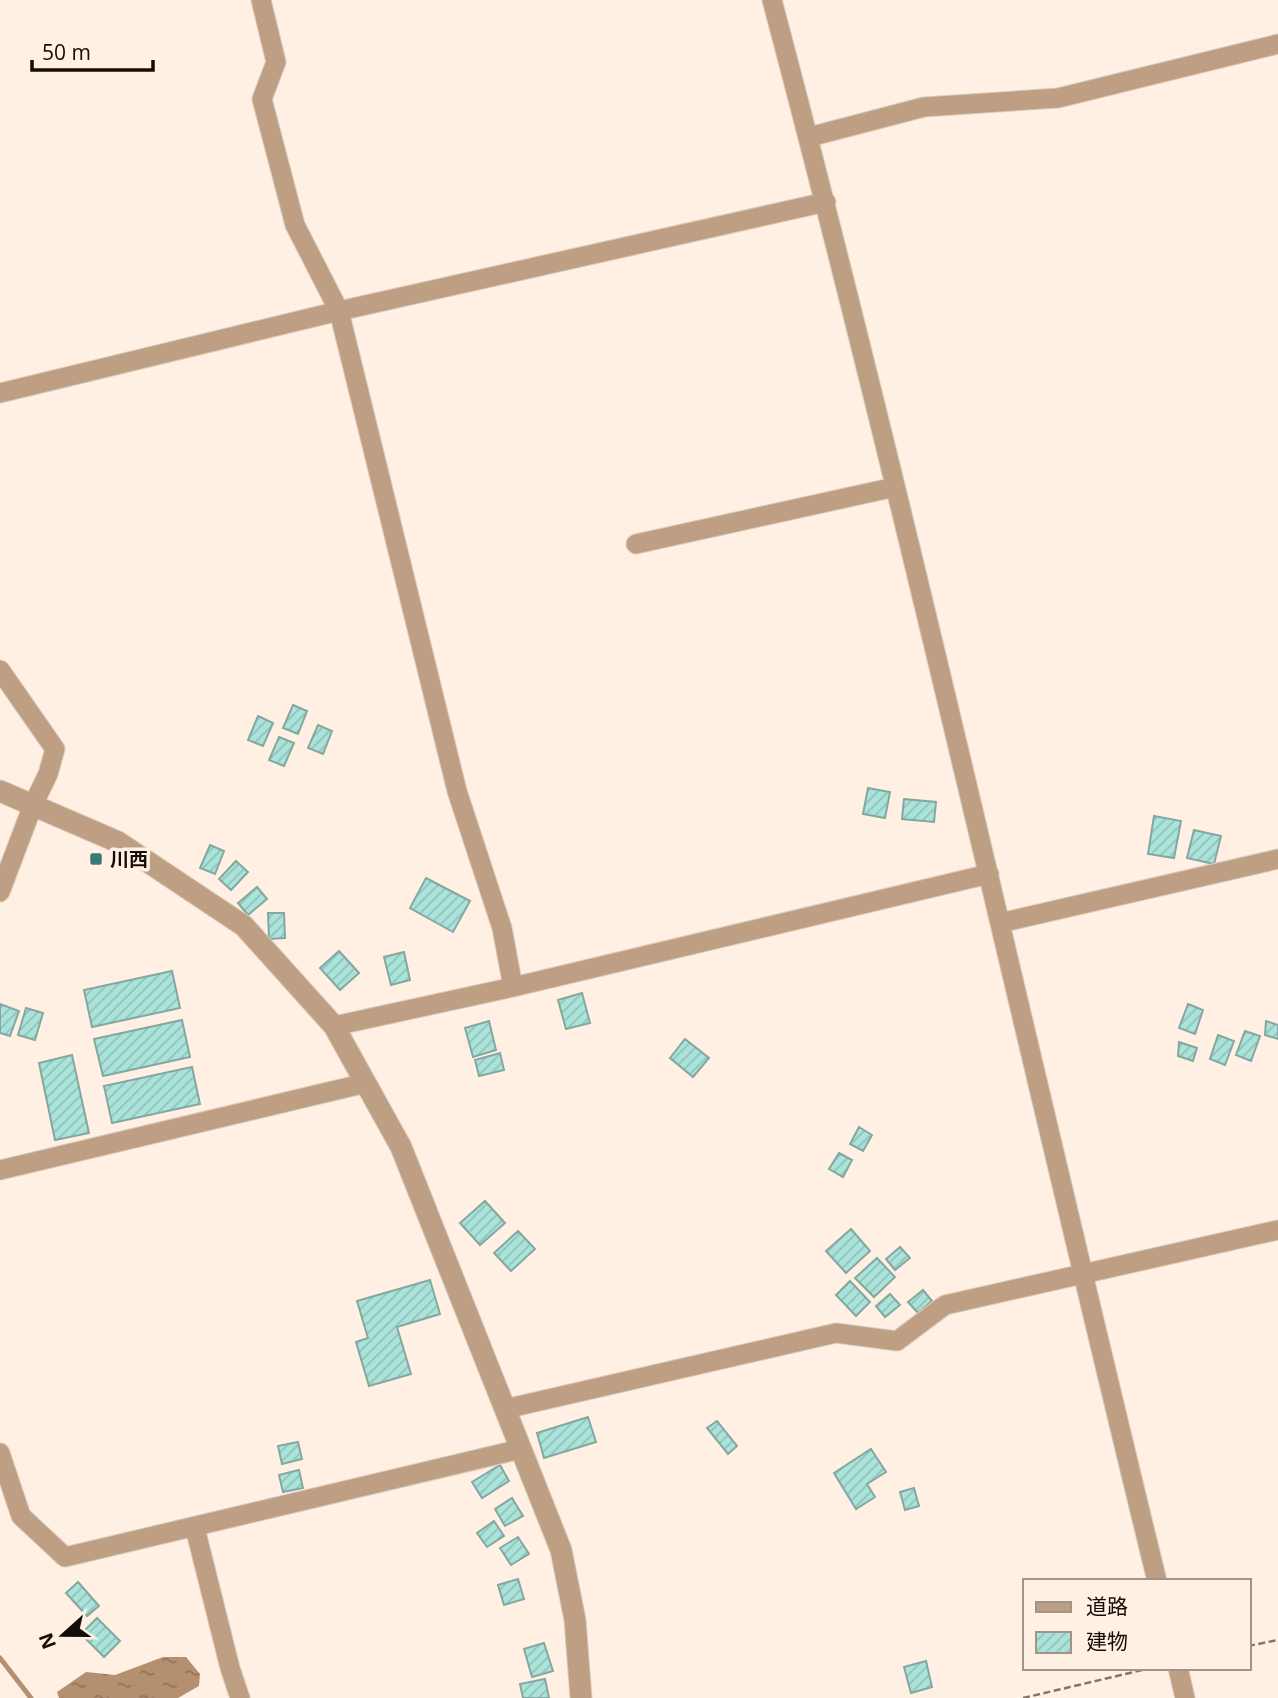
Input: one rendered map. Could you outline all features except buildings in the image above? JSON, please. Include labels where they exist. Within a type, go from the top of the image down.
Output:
[{"type":"street","points":[[261,0],[276,62],[262,99],[295,225],[339,311],[457,791],[502,928],[513,987]]},
{"type":"street","points":[[772,0],[826,202],[1157,1579]]},
{"type":"street","points":[[809,137],[924,107],[1058,98],[1278,44]]},
{"type":"street","points":[[0,393],[339,311],[826,202]]},
{"type":"street","points":[[636,544],[895,487]]},
{"type":"street","points":[[0,670],[55,749],[48,774],[33,805],[0,892]]},
{"type":"street","points":[[0,791],[118,842],[244,926],[334,1026],[401,1147],[561,1550],[575,1620],[581,1698]]},
{"type":"street","points":[[1000,923],[1278,859]]},
{"type":"street","points":[[334,1026],[513,987],[989,874]]},
{"type":"street","points":[[0,1170],[366,1083]]},
{"type":"street","points":[[505,1409],[836,1334],[897,1341],[945,1305],[1278,1230]]},
{"type":"street","points":[[0,1453],[21,1516],[65,1557],[521,1449]]},
{"type":"street","points":[[195,1528],[240,1698]]},
{"type":"street","points":[[1178,1670],[1185,1698]]},
{"type":"path","points":[[1250,1646],[1278,1640]]},
{"type":"path","points":[[1023,1698],[1142,1670]]},
{"type":"water","points":[[163,1657],[186,1657],[200,1674],[199,1686],[178,1698],[59,1698],[57,1692],[86,1672],[115,1675]]},
{"type":"waterway","points":[[0,1658],[31,1698]]},
{"type":"place","name":"川西","points":[[96,859]]}]
